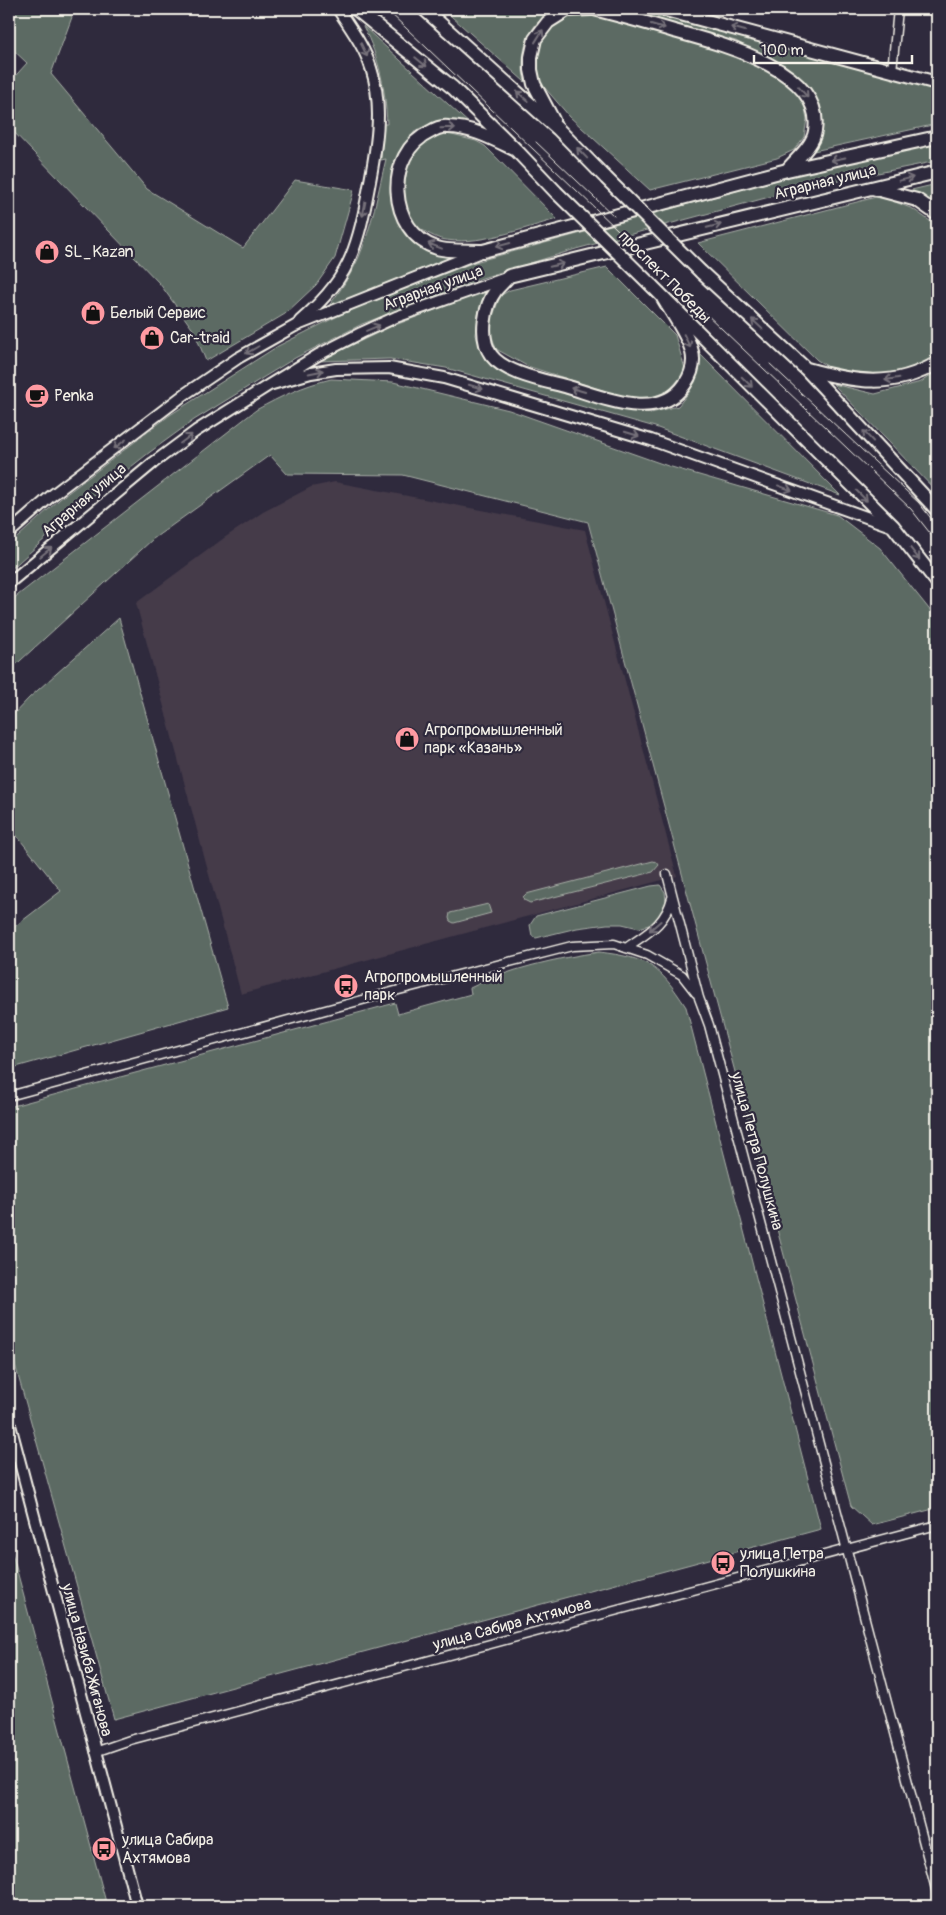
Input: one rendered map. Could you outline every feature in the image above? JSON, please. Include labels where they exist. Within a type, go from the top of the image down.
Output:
[{"type":"main road","name":"проспект Победы","points":[[356,9],[453,88],[516,150],[893,526],[937,582]]},
{"type":"main road","name":"проспект Победы","points":[[424,9],[558,129],[701,272],[806,369],[937,510]]},
{"type":"main road","points":[[558,129],[534,84],[531,56],[535,39],[548,22],[566,10],[592,9],[732,48],[780,71],[796,84],[809,100],[813,109],[815,130],[811,143],[786,170]]},
{"type":"main road","points":[[662,9],[681,11],[937,83]]},
{"type":"main road","points":[[483,251],[438,248],[423,240],[412,230],[402,214],[397,196],[398,175],[404,154],[419,136],[446,126],[464,128],[516,150]]},
{"type":"main road","name":"Аграрная улица","points":[[483,251],[786,170],[937,137]]},
{"type":"main road","name":"Аграрная улица","points":[[509,276],[937,172]]},
{"type":"main road","points":[[869,187],[917,200],[937,214]]},
{"type":"main road","points":[[509,276],[495,291],[486,316],[484,331],[491,355],[505,366],[523,374],[637,406],[650,405],[673,396],[683,387],[691,374],[692,352],[663,298]]},
{"type":"main road","points":[[806,369],[840,378],[874,382],[917,374],[937,364]]},
{"type":"street","points":[[295,326],[331,291],[349,262],[361,225],[376,150],[377,94],[371,68],[362,45],[338,9]]},
{"type":"street","points":[[892,71],[898,9]]},
{"type":"street","name":"Аграрная улица","points":[[9,533],[52,496],[185,394],[238,358],[295,326],[483,251]]},
{"type":"street","name":"Аграрная улица","points":[[9,583],[154,463],[196,431],[269,385],[318,355],[361,333],[509,276]]},
{"type":"street","points":[[269,385],[311,373],[336,369],[389,368],[444,378],[652,440],[893,526]]},
{"type":"street","points":[[667,874],[699,998]]},
{"type":"street","points":[[626,948],[658,925],[669,911],[672,896]]},
{"type":"street","points":[[9,1096],[524,957],[572,946],[614,944],[647,955],[682,975],[699,998]]},
{"type":"street","name":"улица Петра Полушкина","points":[[699,998],[709,1026],[937,1893]]},
{"type":"street","name":"улица Назиба Жиганова","points":[[9,1421],[137,1906]]},
{"type":"street","name":"улица Сабира Ахтямова","points":[[95,1752],[130,1740],[937,1525]]},
{"type":"shaded area","name":"Агропромышленный парк «Казань»","points":[[335,482],[585,530],[677,876],[241,994],[136,603],[224,538],[263,512],[311,487]]},
{"type":"green space","points":[[9,9],[65,9],[72,17],[51,74],[147,189],[243,248],[295,180],[354,190],[335,258],[316,285],[285,314],[206,361],[194,331],[160,284],[9,127],[9,83],[27,63],[9,46]]},
{"type":"green space","points":[[443,9],[557,9],[539,21],[527,39],[523,60],[525,82]]},
{"type":"green space","points":[[611,9],[641,9],[937,85],[937,124],[809,152],[814,101],[795,75],[736,41]]},
{"type":"green space","points":[[591,14],[732,51],[781,77],[804,103],[807,119],[804,137],[794,150],[777,158],[650,190],[570,117],[538,80],[535,65],[539,46],[549,28],[567,16]]},
{"type":"green space","points":[[363,26],[473,127],[444,122],[431,124],[416,130],[399,152],[393,176],[391,200],[407,233],[457,255],[328,307],[345,283],[364,245],[386,159],[381,160],[383,124],[387,124],[383,86],[374,50]]},
{"type":"green space","points":[[444,133],[476,141],[485,146],[557,219],[484,239],[469,241],[441,239],[420,228],[409,215],[403,192],[405,168],[408,157],[414,147],[422,140]]},
{"type":"green space","points":[[937,142],[937,161],[799,189],[576,249],[482,278],[362,324],[295,358],[194,420],[85,503],[9,571],[9,545],[60,499],[170,415],[278,346],[350,310],[475,262],[795,175]]},
{"type":"green space","points":[[937,184],[937,206],[922,196],[903,192]]},
{"type":"green space","points":[[880,196],[913,209],[937,226],[937,358],[918,369],[873,379],[842,375],[817,360],[698,243]]},
{"type":"green space","points":[[607,267],[675,335],[686,372],[668,391],[649,398],[627,398],[527,366],[496,349],[491,333],[492,319],[500,296],[510,290]]},
{"type":"green space","points":[[485,291],[478,315],[476,335],[484,358],[493,367],[623,409],[651,413],[678,406],[690,391],[696,373],[697,351],[840,495],[655,427],[446,368],[390,359],[319,361],[390,327]]},
{"type":"green space","points":[[937,371],[937,492],[833,384],[875,394],[921,382]]},
{"type":"green space","points":[[331,379],[393,382],[509,410],[668,466],[837,515],[880,548],[937,619],[937,1508],[872,1525],[851,1506],[588,522],[403,475],[287,474],[270,455],[153,539],[9,671],[9,602],[256,410],[292,392]]},
{"type":"green space","points":[[119,618],[228,1007],[9,1069],[9,931],[61,891],[9,826],[9,719],[29,698]]},
{"type":"green space","points":[[653,861],[659,865],[653,872],[530,903],[524,900],[523,897],[526,894]]},
{"type":"green space","points":[[660,885],[665,892],[666,901],[659,918],[652,924],[639,928],[622,924],[607,924],[577,928],[536,938],[532,936],[530,925],[536,916]]},
{"type":"green space","points":[[488,904],[491,913],[454,923],[450,921],[450,913]]},
{"type":"green space","points":[[599,952],[629,957],[651,966],[668,982],[686,1007],[821,1529],[114,1719],[9,1343],[9,1107],[395,1003],[398,1014],[471,994],[470,988],[516,970],[567,957]]},
{"type":"green space","points":[[9,1541],[107,1906],[9,1906]]},
{"type":"tram line","points":[[386,9],[911,509],[937,542]]},
{"type":"tram line","points":[[536,142],[614,216]]},
{"type":"tram line","points":[[770,364],[919,503],[937,526]]},
{"type":"place","name":"SL_Kazan","points":[[47,252]]},
{"type":"place","name":"Белый Сервис","points":[[93,313]]},
{"type":"place","name":"Car-traid","points":[[152,338]]},
{"type":"place","name":"Penka","points":[[37,396]]},
{"type":"place","name":"Агропромышленный парк «Казань»","points":[[407,739]]},
{"type":"place","name":"Агропромышленный парк","points":[[346,986]]},
{"type":"place","name":"улица Петра Полушкина","points":[[723,1563]]},
{"type":"place","name":"улица Сабира Ахтямова","points":[[104,1849]]}]
